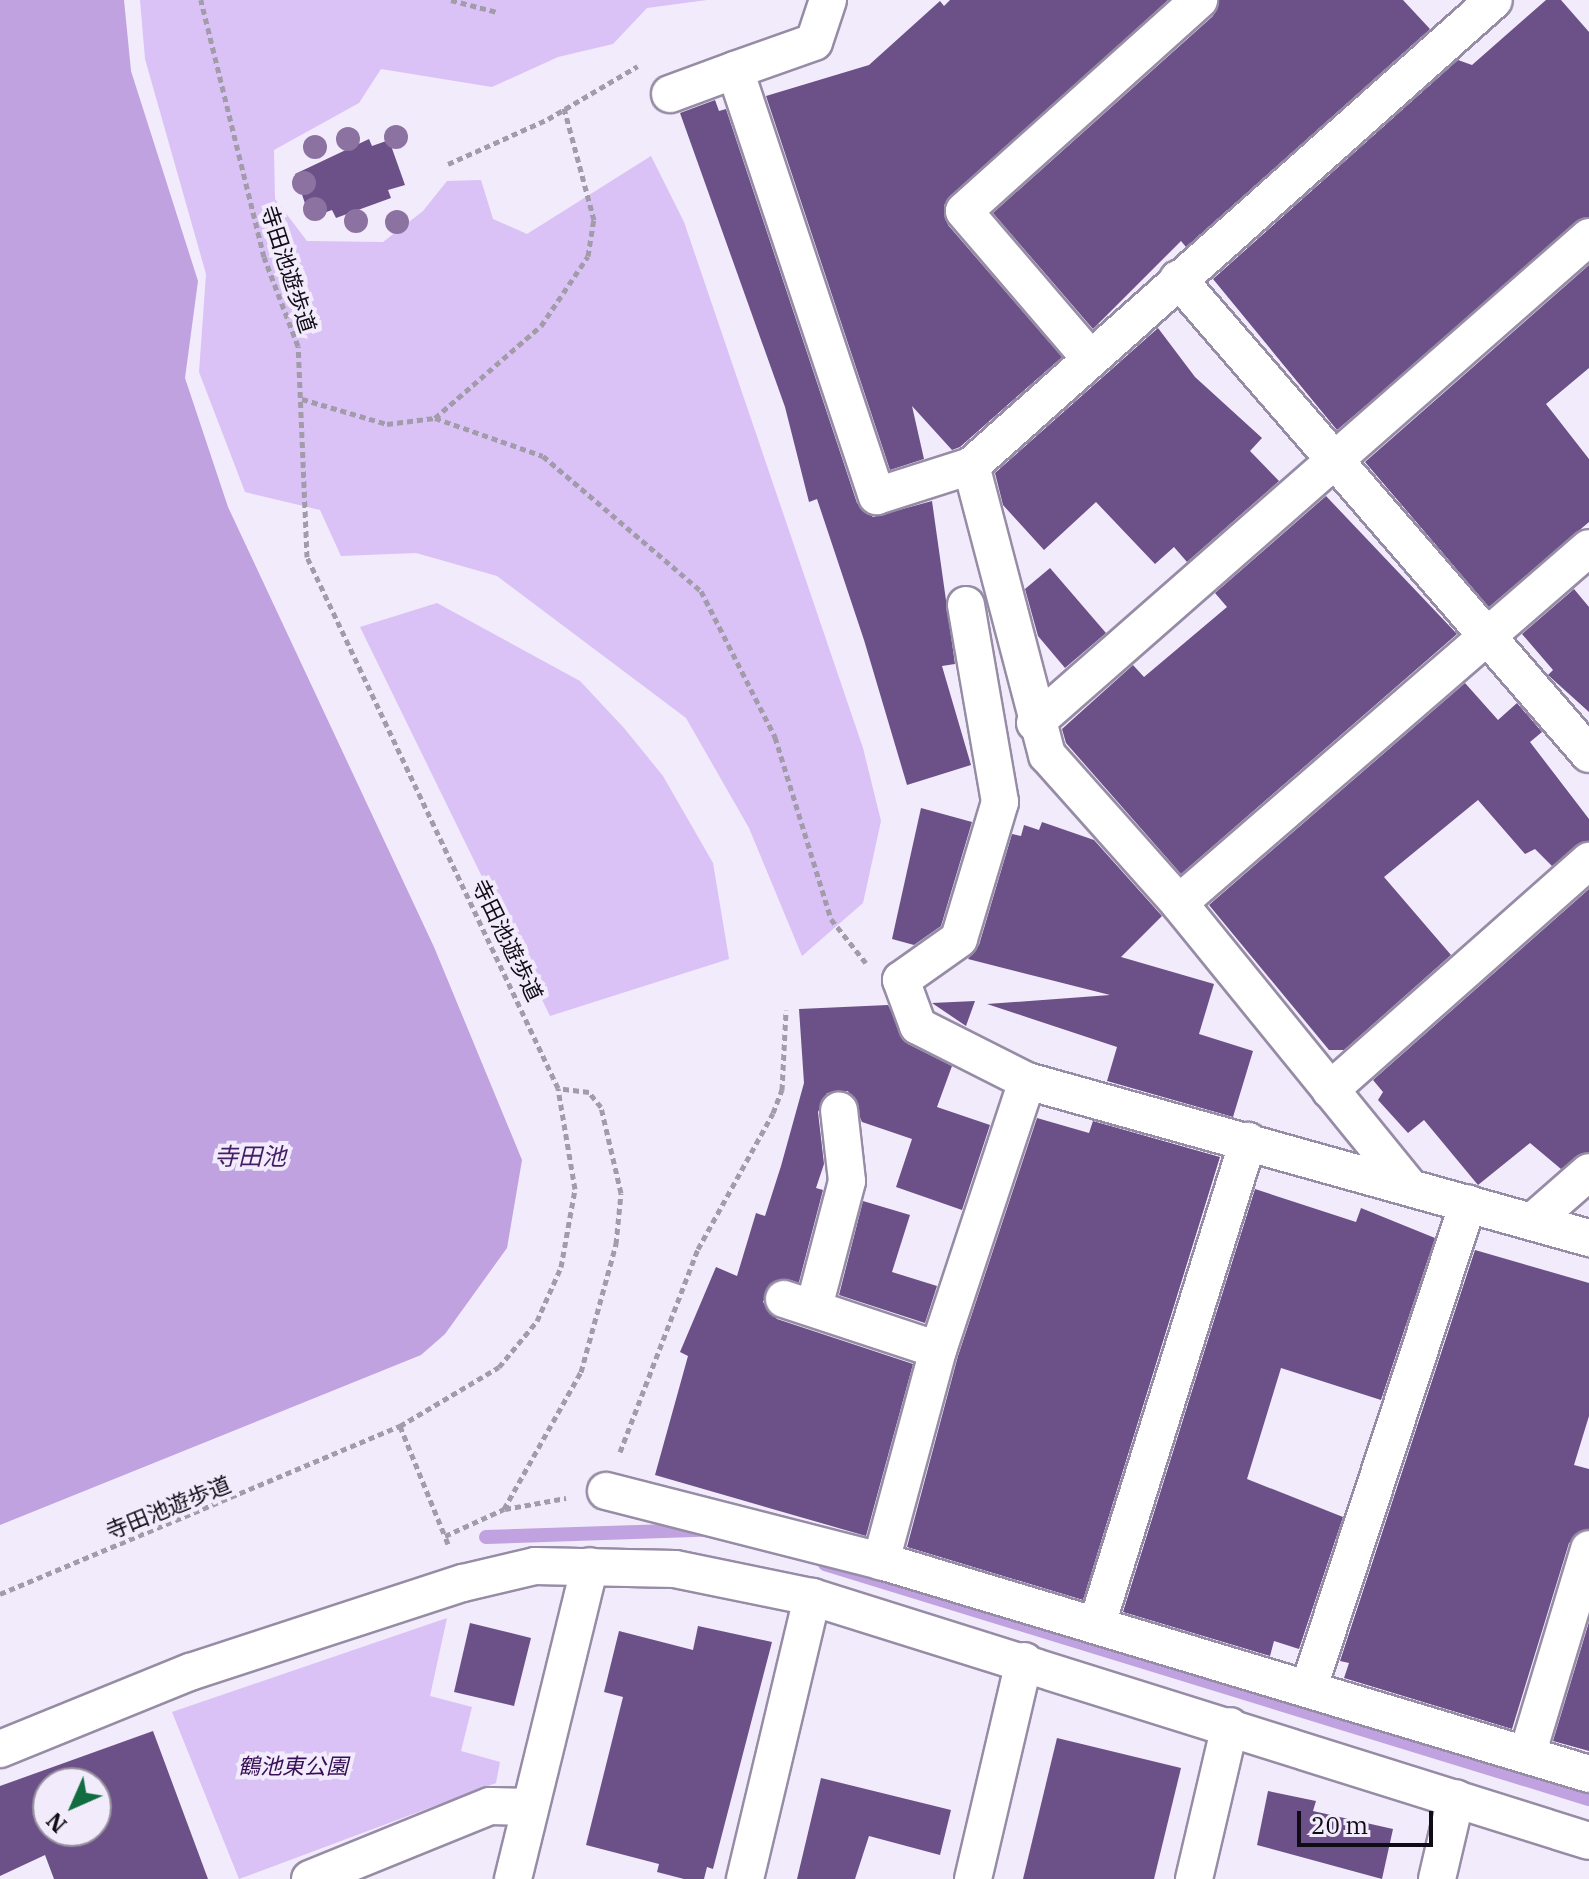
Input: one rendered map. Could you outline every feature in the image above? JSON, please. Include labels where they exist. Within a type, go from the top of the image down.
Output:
[{"type":"street","points":[[670,94],[814,42],[828,0]]},
{"type":"street","points":[[1089,357],[964,211],[1199,0]]},
{"type":"street","points":[[735,70],[877,496],[971,466],[1089,357],[1494,0]]},
{"type":"street","points":[[1035,723],[1589,237]]},
{"type":"street","points":[[1178,279],[1589,754]]},
{"type":"street","points":[[971,466],[1035,723],[1047,755],[1179,903],[1408,1185]]},
{"type":"street","points":[[1179,903],[1589,548]]},
{"type":"street","points":[[966,605],[1000,802],[959,939],[901,980],[918,1026],[1027,1081],[1589,1238]]},
{"type":"street","points":[[1330,1090],[1589,861]]},
{"type":"street","points":[[881,1561],[938,1350],[1027,1081]]},
{"type":"street","points":[[839,1110],[847,1181],[799,1303],[938,1350]]},
{"type":"street","points":[[1098,1621],[1248,1141]]},
{"type":"street","points":[[1533,1221],[1589,1172]]},
{"type":"street","points":[[1309,1687],[1468,1203]]},
{"type":"street","points":[[616,1493],[1098,1621],[1589,1774]]},
{"type":"street","points":[[1527,1755],[1589,1549]]},
{"type":"street","points":[[0,1749],[190,1672],[463,1583],[535,1566],[675,1569],[812,1597],[1024,1661],[1589,1841]]},
{"type":"street","points":[[513,1879],[590,1566]]},
{"type":"street","points":[[745,1879],[812,1597]]},
{"type":"street","points":[[973,1879],[1024,1661]]},
{"type":"street","points":[[1194,1879],[1230,1726]]},
{"type":"street","points":[[1437,1879],[1456,1798]]},
{"type":"street","points":[[310,1879],[490,1806],[530,1807]]},
{"type":"path","name":"寺田池遊歩道","points":[[0,1594],[400,1426],[499,1367],[537,1321],[561,1267],[575,1189],[558,1088],[307,557],[298,346],[264,257],[201,0]]},
{"type":"path","points":[[451,0],[497,12]]},
{"type":"path","points":[[435,418],[541,326],[588,256],[594,220],[564,108]]},
{"type":"path","points":[[302,399],[387,424],[435,418],[543,456],[701,591],[775,737],[831,919],[870,967],[901,980]]},
{"type":"path","points":[[445,1536],[504,1509],[616,1493],[617,1457],[698,1249],[782,1090],[786,1010]]},
{"type":"path","points":[[504,1509],[581,1372],[616,1244],[621,1193],[601,1107],[589,1092],[558,1088]]},
{"type":"path","points":[[400,1426],[463,1583]]},
{"type":"green space","points":[[140,0],[707,0],[647,8],[613,44],[558,57],[492,87],[381,69],[359,103],[274,150],[275,199],[307,241],[383,242],[423,211],[447,181],[481,180],[493,219],[527,234],[651,156],[684,222],[863,748],[881,821],[863,903],[802,956],[749,828],[686,718],[497,576],[416,553],[341,556],[320,510],[245,492],[199,372],[206,274],[145,59]]},
{"type":"green space","points":[[437,603],[580,681],[624,728],[663,776],[713,863],[729,959],[550,1016],[360,627]]},
{"type":"green space","name":"鶴池東公園","points":[[447,1618],[430,1696],[472,1707],[461,1751],[500,1762],[496,1783],[239,1879],[172,1712]]},
{"type":"water","name":"寺田池","points":[[0,0],[124,0],[131,71],[198,281],[185,378],[228,507],[434,947],[522,1160],[507,1248],[445,1334],[421,1355],[0,1525]]},
{"type":"building","points":[[950,0],[1168,0],[944,205],[948,225],[1062,357],[960,447],[952,450],[912,406],[924,459],[890,470],[766,96],[869,65],[940,1],[944,6]]},
{"type":"building","points":[[1219,0],[1403,0],[1430,29],[1186,247],[1181,241],[1093,329],[993,213],[1213,16]]},
{"type":"building","points":[[1546,0],[1561,0],[1589,32],[1589,217],[1337,430],[1213,279],[1458,60],[1472,65]]},
{"type":"building","points":[[715,100],[719,111],[726,109],[857,503],[873,517],[932,501],[955,664],[942,666],[971,765],[907,785],[864,640],[817,499],[809,502],[785,407],[680,113]]},
{"type":"building","points":[[369,139],[372,146],[389,140],[405,185],[388,190],[391,198],[336,218],[332,210],[310,218],[295,174]]},
{"type":"building","points":[[1589,265],[1589,368],[1546,404],[1589,459],[1589,522],[1489,607],[1365,462]]},
{"type":"building","points":[[1158,328],[1195,377],[1262,438],[1250,451],[1279,481],[1187,562],[1174,547],[1155,564],[1096,502],[1044,550],[1003,505],[995,473]]},
{"type":"building","points":[[1326,496],[1457,634],[1181,874],[1066,743],[1062,729],[1133,665],[1144,677],[1227,607],[1215,593]]},
{"type":"building","points":[[1050,568],[1106,633],[1065,668],[1038,636],[1025,589]]},
{"type":"building","points":[[1574,589],[1589,607],[1589,712],[1548,675],[1553,670],[1522,634]]},
{"type":"building","points":[[1465,683],[1498,720],[1517,703],[1542,732],[1530,742],[1589,819],[1589,841],[1552,866],[1535,849],[1525,854],[1478,800],[1384,877],[1451,955],[1344,1050],[1329,1050],[1209,905]]},
{"type":"building","points":[[921,808],[972,822],[941,926],[914,945],[892,939]]},
{"type":"building","points":[[1042,822],[1094,840],[1162,916],[1121,957],[1214,984],[1199,1034],[1253,1051],[1233,1117],[1107,1081],[1117,1047],[987,1004],[1110,995],[968,959],[979,945],[1012,834],[1021,836],[1024,825],[1039,830]]},
{"type":"building","points":[[1589,889],[1589,1152],[1561,1169],[1530,1143],[1478,1185],[1424,1120],[1408,1133],[1378,1100],[1383,1092],[1373,1080]]},
{"type":"building","points":[[975,1001],[966,1026],[932,1003]]},
{"type":"building","points":[[888,1005],[908,1044],[952,1066],[937,1107],[990,1125],[962,1210],[896,1187],[912,1139],[862,1122],[848,1091],[827,1093],[818,1112],[824,1164],[816,1188],[823,1190],[799,1282],[771,1283],[763,1302],[777,1319],[913,1364],[866,1536],[655,1475],[688,1356],[680,1352],[716,1267],[737,1276],[756,1213],[765,1216],[781,1166],[804,1083],[799,1009]]},
{"type":"building","points":[[1037,1118],[1089,1133],[1093,1121],[1220,1157],[1083,1600],[907,1547],[958,1356]]},
{"type":"building","points":[[1255,1189],[1356,1222],[1361,1208],[1435,1238],[1381,1400],[1281,1368],[1247,1479],[1343,1517],[1299,1649],[1274,1641],[1270,1656],[1123,1612]]},
{"type":"building","points":[[863,1201],[910,1215],[892,1272],[937,1286],[925,1323],[839,1295]]},
{"type":"building","points":[[1475,1250],[1589,1283],[1589,1416],[1574,1465],[1589,1469],[1589,1529],[1569,1543],[1512,1729],[1344,1678],[1349,1663],[1340,1661]]},
{"type":"building","points":[[1589,1622],[1589,1751],[1553,1741]]},
{"type":"building","points":[[470,1623],[531,1638],[514,1706],[454,1692]]},
{"type":"building","points":[[698,1626],[772,1642],[713,1869],[707,1867],[704,1879],[684,1879],[657,1872],[659,1864],[586,1845],[623,1697],[604,1692],[619,1631],[693,1650]]},
{"type":"building","points":[[153,1731],[208,1879],[54,1879],[45,1855],[0,1876],[0,1786],[32,1774],[32,1847],[112,1847],[112,1767],[53,1767]]},
{"type":"building","points":[[1057,1738],[1181,1768],[1154,1879],[1023,1879]]},
{"type":"building","points":[[821,1778],[951,1810],[940,1855],[869,1836],[855,1879],[797,1879]]},
{"type":"building","points":[[1268,1791],[1316,1801],[1313,1811],[1393,1829],[1382,1879],[1257,1845]]},
{"type":"waterway","points":[[486,1537],[701,1530]]},
{"type":"waterway","points":[[825,1564],[1589,1799]]}]
